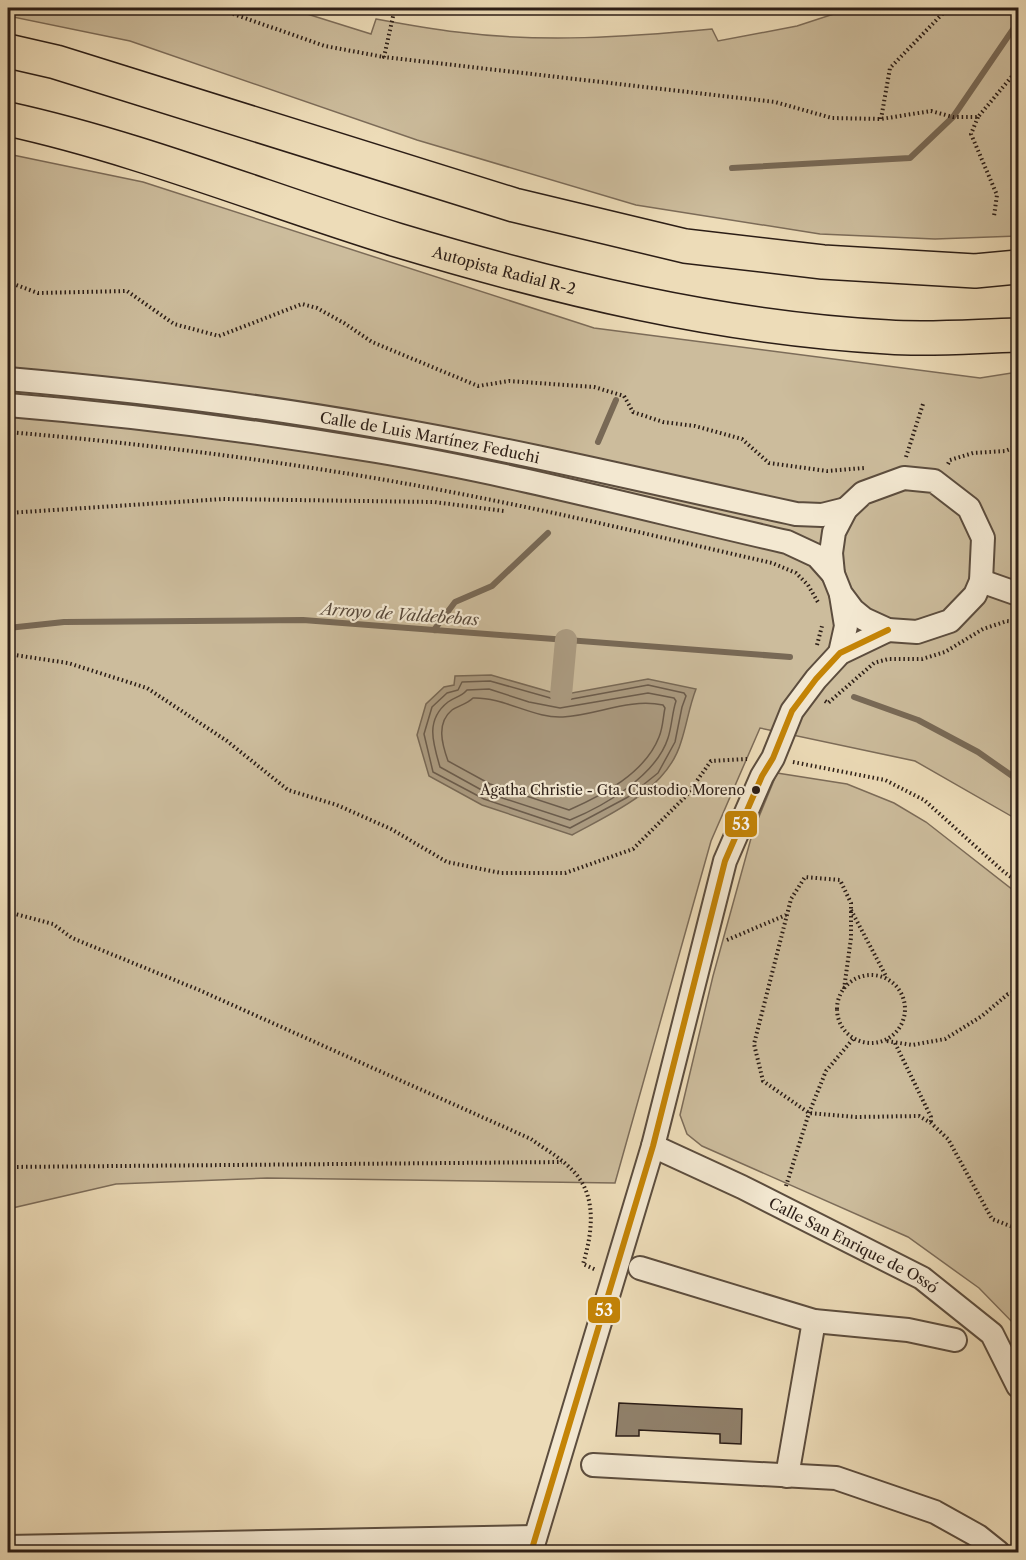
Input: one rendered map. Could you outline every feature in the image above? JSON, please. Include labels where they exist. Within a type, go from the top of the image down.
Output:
[{"type":"highway","points":[[8,51],[68,66],[514,205],[685,246],[823,262],[975,271],[1018,267]]},
{"type":"highway","name":"Autopista Radial R-2","points":[[8,119],[44,127],[186,170],[396,239],[550,283],[688,314],[795,329],[890,338],[1018,335]]},
{"type":"street","name":"Calle de Luis Martínez Feduchi","points":[[8,379],[237,405],[382,427],[796,514],[822,515],[846,509]]},
{"type":"street","name":"Calle de Luis Martínez Feduchi","points":[[8,405],[78,411],[300,440],[377,452],[512,479],[787,542],[817,556],[837,584]]},
{"type":"street","points":[[837,584],[853,610],[864,619],[888,630],[917,632],[950,621],[975,595],[981,581],[983,538],[969,508],[934,481],[904,478],[863,493],[846,509],[834,532],[831,553],[837,584],[846,626],[840,653]]},
{"type":"street","points":[[981,581],[1018,594]]},
{"type":"street","points":[[8,1547],[533,1545],[653,1146],[724,861],[762,776],[773,758],[792,711],[816,679],[840,653],[888,630]]},
{"type":"street","name":"Calle San Enrique de Ossó","points":[[653,1146],[780,1206],[922,1278],[992,1334],[1018,1386]]},
{"type":"street","points":[[640,1268],[814,1321],[908,1330],[955,1340]]},
{"type":"street","points":[[787,1476],[814,1321]]},
{"type":"street","points":[[592,1465],[836,1478],[935,1512],[978,1536],[998,1552]]},
{"type":"path","points":[[216,8],[325,46],[384,57],[775,102],[832,118],[881,119],[931,111],[953,117],[978,117]]},
{"type":"path","points":[[881,119],[890,68],[948,8]]},
{"type":"path","points":[[384,57],[394,12]]},
{"type":"path","points":[[994,216],[997,195],[971,134],[978,117],[1018,69]]},
{"type":"path","points":[[8,282],[38,293],[128,291],[174,324],[219,336],[302,304],[317,308],[344,322],[372,342],[478,386],[508,381],[594,387],[624,396],[633,412],[663,422],[695,426],[742,439],[769,463],[827,471],[872,468]]},
{"type":"path","points":[[904,478],[905,461],[923,404]]},
{"type":"path","points":[[8,432],[76,437],[230,457],[373,478],[506,503],[772,563],[796,573],[819,602],[821,612]]},
{"type":"path","points":[[934,481],[950,460],[973,453],[1005,451],[1018,446]]},
{"type":"path","points":[[8,513],[224,499],[434,502],[504,511]]},
{"type":"path","points":[[822,699],[828,703],[874,663],[888,659],[922,659],[945,652],[983,629],[1007,621],[1018,622]]},
{"type":"path","points":[[814,653],[823,622]]},
{"type":"path","points":[[8,654],[68,663],[147,688],[227,741],[288,790],[337,805],[391,829],[447,862],[501,873],[565,873],[633,849],[686,796],[711,761],[773,758],[885,780],[924,800],[1018,882]]},
{"type":"path","points":[[1018,992],[1008,994],[982,1016],[945,1039],[912,1045],[886,1041],[864,1043],[853,1039],[844,1031],[837,1010],[844,988],[851,938],[851,903],[840,880],[805,877],[791,899],[754,1044],[763,1081],[809,1113],[856,1117],[919,1116],[932,1123],[948,1139],[992,1219],[1018,1228]]},
{"type":"path","points":[[851,909],[889,980]]},
{"type":"path","points":[[8,912],[53,924],[72,938],[376,1068],[531,1139],[571,1167],[588,1191],[591,1211],[590,1242],[582,1264],[614,1276]]},
{"type":"path","points":[[702,950],[787,915]]},
{"type":"path","points":[[844,988],[863,976],[874,975],[895,984],[906,1004],[906,1015],[902,1026],[886,1041]]},
{"type":"path","points":[[780,1206],[809,1113],[826,1071],[853,1039]]},
{"type":"path","points":[[895,1042],[932,1123]]},
{"type":"path","points":[[8,1167],[563,1162]]},
{"type":"shaded area","points":[[8,8],[288,8],[371,34],[376,19],[447,31],[553,38],[712,29],[718,41],[797,26],[852,8],[1018,8],[1018,236],[935,239],[820,234],[636,205],[417,140],[130,41],[8,16]]},
{"type":"shaded area","points":[[8,154],[143,182],[594,328],[980,378],[1018,372],[1018,820],[915,761],[760,728],[711,841],[615,1183],[267,1178],[116,1184],[8,1209]]},
{"type":"shaded area","points":[[777,773],[847,784],[894,803],[926,822],[1018,894],[1018,1328],[979,1288],[908,1237],[702,1146],[687,1134],[680,1115],[713,976],[753,831]]},
{"type":"water","points":[[491,675],[561,695],[648,679],[696,689],[681,742],[664,774],[651,787],[620,809],[572,835],[482,805],[429,776],[417,735],[426,704],[444,687],[454,685],[455,676]]},
{"type":"building","points":[[619,1403],[742,1409],[741,1444],[720,1443],[720,1434],[639,1430],[639,1436],[616,1436]]},
{"type":"waterway","points":[[732,168],[910,158],[953,117],[1018,22]]},
{"type":"waterway","points":[[598,442],[616,400]]},
{"type":"waterway","points":[[434,630],[455,602],[492,586],[548,533]]},
{"type":"waterway","name":"Arroyo de Valdebebas","points":[[8,628],[64,622],[303,620],[790,657]]},
{"type":"waterway","points":[[561,695],[566,640]]},
{"type":"waterway","name":"Arroyo de Valdebebas","points":[[854,697],[918,720],[978,752],[1018,780]]},
{"type":"transit line","name":"53","points":[[531,1552],[653,1146],[725,861],[762,776],[773,758],[792,711],[816,679],[840,653],[888,630]]},
{"type":"place","name":"Agatha Christie - Gta. Custodio Moreno","points":[[756,790]]}]
